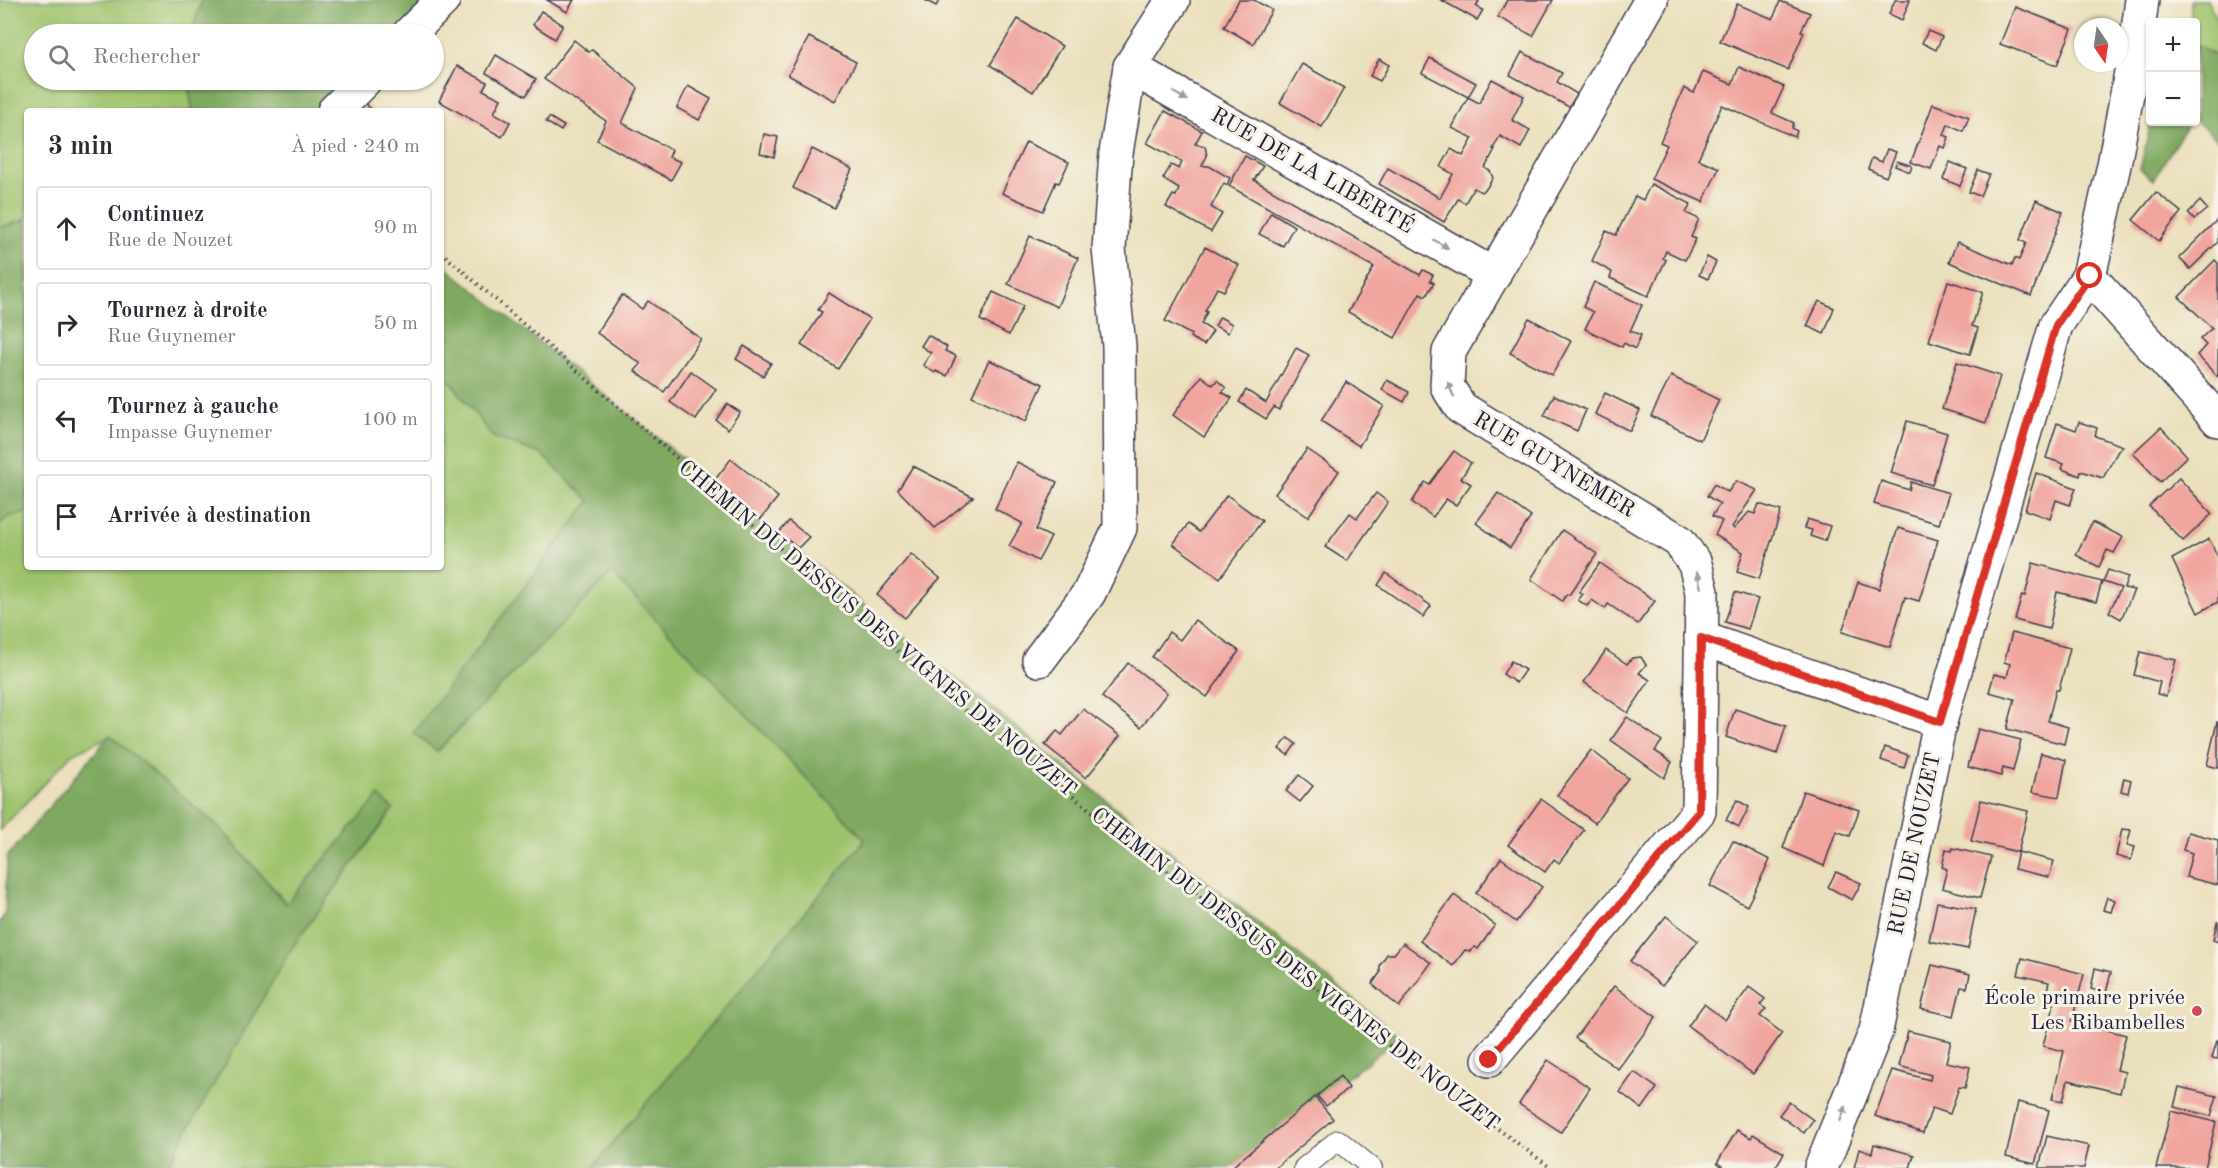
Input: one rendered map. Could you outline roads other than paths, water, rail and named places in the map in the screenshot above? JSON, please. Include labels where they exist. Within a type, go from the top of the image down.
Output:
[{"type":"street","points":[[419,24],[443,0]]},
{"type":"street","points":[[1039,660],[1089,593],[1120,528],[1119,346],[1109,249],[1116,153],[1130,67],[1173,0]]},
{"type":"street","name":"RUE GUYNEMER","points":[[1489,1060],[1699,811],[1702,592],[1695,564],[1679,541],[1461,408],[1447,386],[1449,352],[1651,0]]},
{"type":"street","name":"RUE DE NOUZET","points":[[1821,1168],[1876,1030],[1940,722],[2056,325],[2090,276],[2114,165],[2142,0]]},
{"type":"street","name":"RUE DE LA LIBERTÉ","points":[[1130,67],[1494,275]]},
{"type":"street","points":[[337,108],[355,90]]},
{"type":"street","points":[[2090,276],[2218,420]]},
{"type":"street","points":[[1701,638],[1940,722]]},
{"type":"lane","points":[[1304,1168],[1338,1140],[1372,1168]]},
{"type":"place","name":"École primaire privée Les Ribambelles","points":[[2197,1011]]}]
